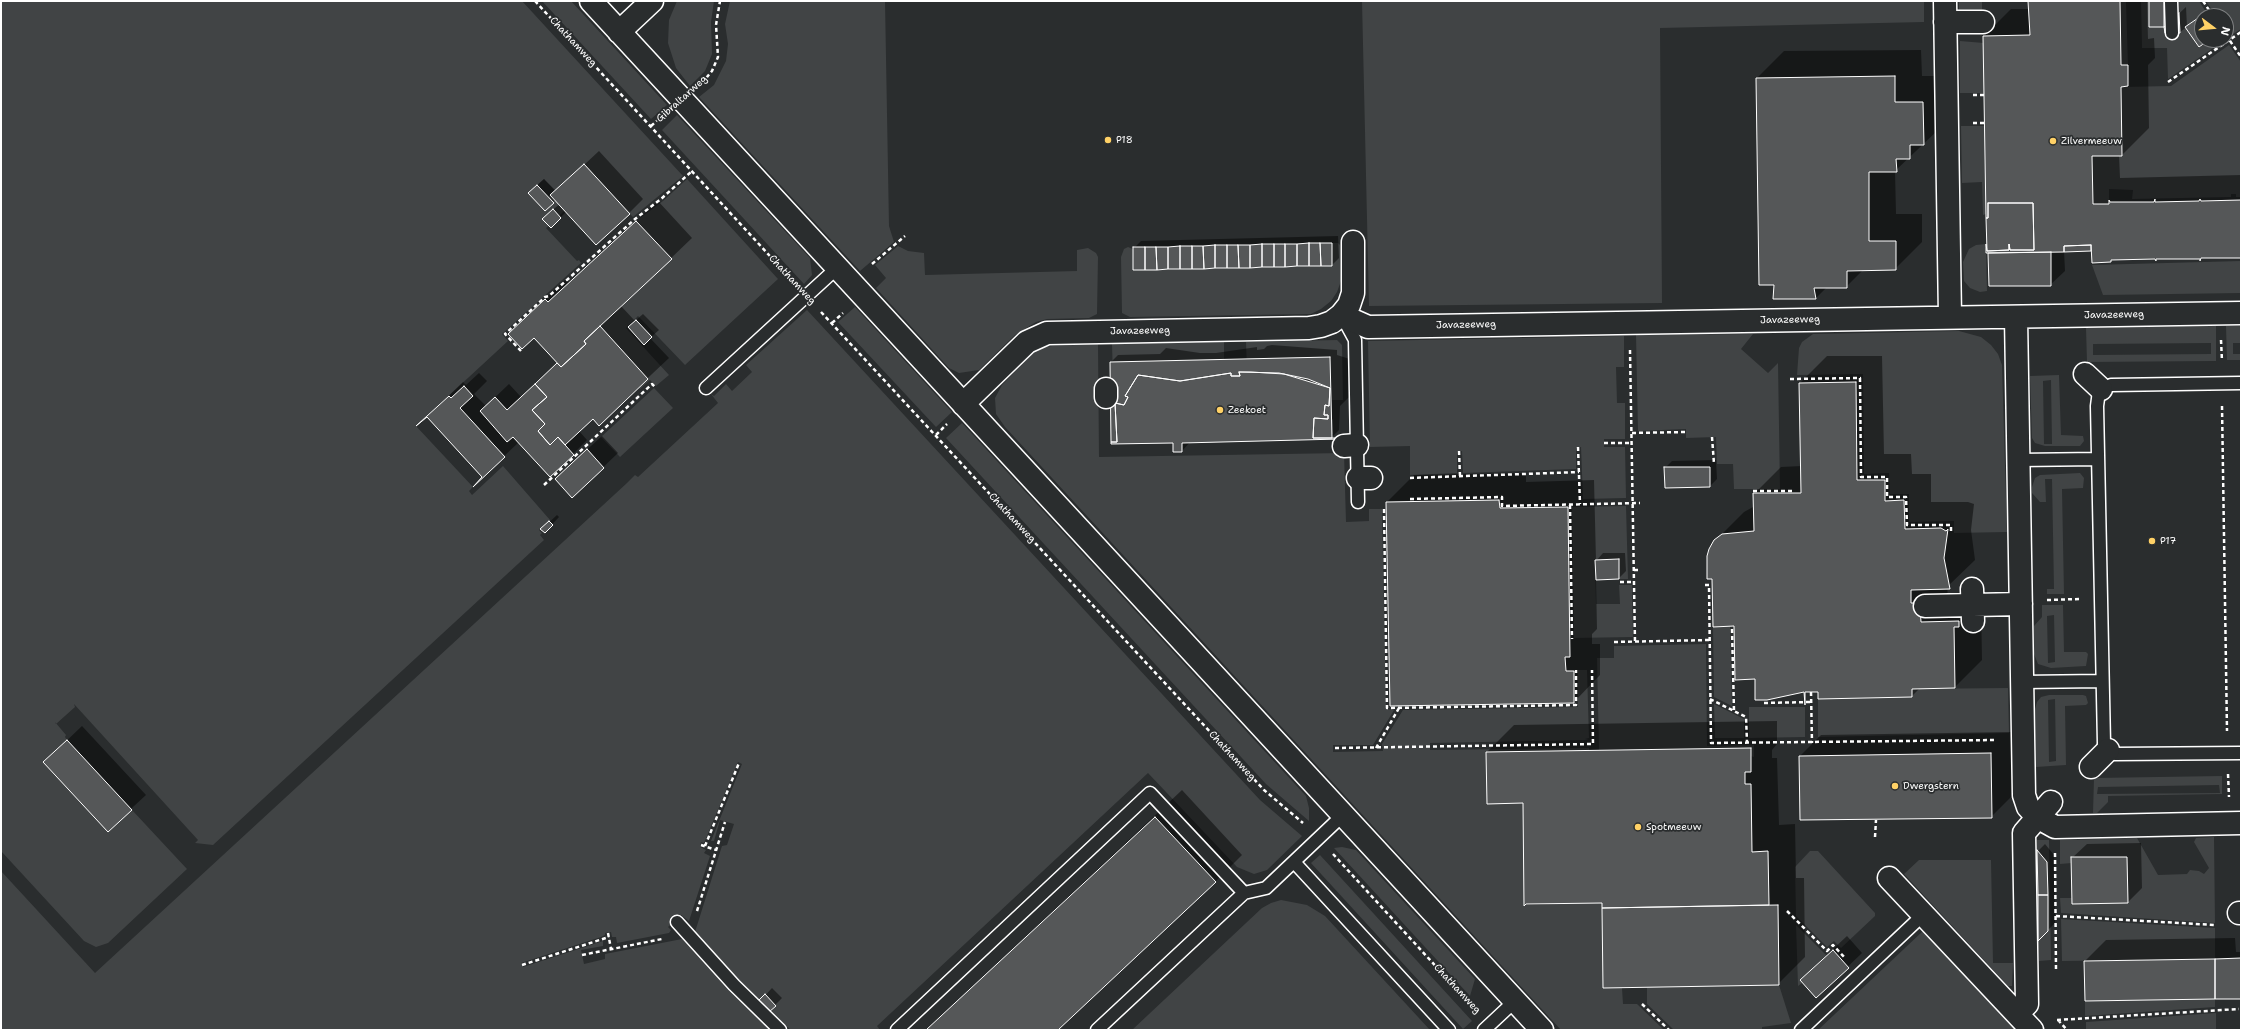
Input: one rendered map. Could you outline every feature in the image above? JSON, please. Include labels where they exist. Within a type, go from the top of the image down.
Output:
[{"type":"street","points":[[591,1],[1542,1030]]},
{"type":"street","points":[[620,32],[652,1]]},
{"type":"street","points":[[1950,317],[1945,12],[1983,22]]},
{"type":"street","points":[[1342,315],[1349,305],[1354,293],[1353,242]]},
{"type":"street","name":"Javazeeweg","points":[[963,404],[1027,342],[1046,333],[1309,328],[1332,322],[1342,315],[1368,327],[2231,313]]},
{"type":"street","points":[[2016,317],[2024,370],[2018,460],[2023,740],[2030,773],[2024,795],[2028,807],[2047,815],[2087,820],[2235,823]]},
{"type":"street","points":[[2085,374],[2101,390]]},
{"type":"street","points":[[1925,606],[2021,604]]},
{"type":"street","points":[[2091,767],[2108,750]]},
{"type":"street","points":[[2017,1014],[2027,1004],[2024,833],[2047,815]]},
{"type":"street","points":[[1889,878],[2017,1014],[2041,1025]]},
{"type":"lane","points":[[2171,1],[2172,33]]},
{"type":"lane","points":[[706,388],[807,296],[845,275]]},
{"type":"lane","points":[[1342,315],[1356,340],[1350,446],[1364,478],[1358,502]]},
{"type":"lane","points":[[2241,383],[2111,385],[2101,390],[2098,398],[2102,737],[2108,750],[2115,754],[2241,753]]},
{"type":"lane","points":[[2018,460],[2098,459]]},
{"type":"lane","points":[[2022,682],[2101,681]]},
{"type":"lane","points":[[897,1030],[1150,792],[1244,893]]},
{"type":"lane","points":[[1097,1030],[1244,893],[1266,888],[1343,815]]},
{"type":"lane","points":[[1294,862],[1449,1030]]},
{"type":"lane","points":[[1801,1030],[1924,914]]},
{"type":"lane","points":[[677,922],[734,985],[780,1030]]},
{"type":"lane","points":[[1487,1027],[1515,1001]]},
{"type":"path","name":"Chathamweg","points":[[535,1],[1264,790],[1301,821],[1318,839],[1487,1027]]},
{"type":"path","name":"Gibraltarweg","points":[[651,126],[707,78],[715,66],[718,57],[716,25],[720,1]]},
{"type":"path","points":[[2234,46],[2241,57]]},
{"type":"path","points":[[2168,82],[2218,48]]},
{"type":"path","points":[[1969,124],[1984,122]]},
{"type":"path","points":[[521,350],[505,334],[545,297],[549,296],[692,171]]},
{"type":"path","points":[[845,275],[905,236]]},
{"type":"path","points":[[2231,313],[2222,384],[2228,753],[2235,823]]},
{"type":"path","points":[[1630,322],[1635,642]]},
{"type":"path","points":[[1790,379],[1860,378],[1861,477],[1887,477],[1887,497],[1906,497],[1907,525],[1951,525],[1951,533]]},
{"type":"path","points":[[544,485],[652,384],[655,387]]},
{"type":"path","points":[[1632,433],[1686,432]]},
{"type":"path","points":[[1712,437],[1714,464]]},
{"type":"path","points":[[1604,443],[1632,443]]},
{"type":"path","points":[[1578,447],[1580,504]]},
{"type":"path","points":[[1459,451],[1460,476]]},
{"type":"path","points":[[1410,478],[1579,472]]},
{"type":"path","points":[[1753,491],[1792,491],[1792,488]]},
{"type":"path","points":[[1410,499],[1502,497],[1502,506],[1640,503]]},
{"type":"path","points":[[1570,504],[1572,639]]},
{"type":"path","points":[[1384,509],[1387,708],[1576,705],[1576,670]]},
{"type":"path","points":[[1634,570],[1640,570]]},
{"type":"path","points":[[1620,582],[1634,582]]},
{"type":"path","points":[[1704,585],[1709,585],[1711,743],[2023,740]]},
{"type":"path","points":[[2021,604],[2033,600],[2086,599],[2101,606]]},
{"type":"path","points":[[1732,629],[1734,711]]},
{"type":"path","points":[[1614,642],[1710,640]]},
{"type":"path","points":[[1335,748],[1593,744],[1592,670]]},
{"type":"path","points":[[1811,692],[1812,743]]},
{"type":"path","points":[[1710,699],[1746,717],[1747,742]]},
{"type":"path","points":[[1764,703],[1811,702]]},
{"type":"path","points":[[1376,748],[1400,708]]},
{"type":"path","points":[[705,846],[739,763]]},
{"type":"path","points":[[2047,815],[2056,916],[2056,970]]},
{"type":"path","points":[[1876,820],[1876,837]]},
{"type":"path","points":[[701,845],[716,850]]},
{"type":"path","points":[[1787,911],[1827,951],[1833,945],[1861,973]]},
{"type":"path","points":[[2056,916],[2234,917]]},
{"type":"path","points":[[522,965],[608,935],[611,949]]},
{"type":"path","points":[[1642,1004],[1669,1030]]},
{"type":"path","points":[[2041,1025],[2058,1020],[2240,1009]]},
{"type":"path","points":[[2058,1020],[2067,1030]]},
{"type":"shaded area","points":[[1,1],[522,1],[683,176],[633,217],[630,214],[555,191],[544,179],[528,193],[545,211],[553,203],[548,197],[550,195],[565,210],[559,216],[553,209],[542,219],[549,226],[546,228],[577,261],[579,260],[581,263],[502,334],[508,341],[416,426],[473,487],[469,491],[472,495],[503,466],[550,520],[539,530],[542,533],[540,535],[544,540],[213,845],[195,843],[198,840],[74,704],[75,707],[56,724],[66,735],[65,737],[67,740],[44,762],[108,832],[132,810],[187,869],[108,943],[96,947],[84,941],[1,851]]},
{"type":"shaded area","points":[[542,1],[571,1],[667,105],[651,119]]},
{"type":"shaded area","points":[[677,1],[714,1],[711,22],[712,54],[705,71],[690,86],[676,68],[668,43],[669,20]]},
{"type":"shaded area","points":[[730,1],[885,1],[889,226],[894,242],[860,271],[699,97],[714,85],[726,61],[728,44],[725,24]]},
{"type":"shaded area","points":[[1362,1],[1924,1],[1924,22],[1660,28],[1662,303],[1369,306]]},
{"type":"shaded area","points":[[1959,1],[1982,1],[1982,17],[1959,17]]},
{"type":"shaded area","points":[[2120,1],[2126,1],[2128,65],[2121,65]]},
{"type":"shaded area","points":[[2141,1],[2149,1],[2149,27],[2164,27],[2165,33],[2180,33],[2179,1],[2199,1],[2203,8],[2194,8],[2194,21],[2185,27],[2194,40],[2194,48],[2213,48],[2168,79],[2167,48],[2142,48]]},
{"type":"shaded area","points":[[2206,1],[2241,1],[2241,29],[2234,33],[2234,8],[2211,8]]},
{"type":"shaded area","points":[[1960,41],[1984,43],[1984,93],[1960,93]]},
{"type":"shaded area","points":[[2225,48],[2231,48],[2241,62],[2241,197],[2236,197],[2236,194],[2231,194],[2231,197],[2132,199],[2133,190],[2109,189],[2109,204],[2093,204],[2092,156],[2122,156],[2121,87],[2171,86]]},
{"type":"shaded area","points":[[677,115],[810,258],[812,275],[804,284],[662,130]]},
{"type":"shaded area","points":[[1961,126],[1984,126],[1986,214],[1983,215],[1982,182],[1962,183]]},
{"type":"shaded area","points":[[687,179],[778,279],[685,365],[638,316],[626,328],[669,375],[656,386],[650,380],[640,389],[639,388],[648,379],[600,326],[672,259],[636,221],[663,201]]},
{"type":"shaded area","points":[[1332,243],[1338,243],[1340,245],[1341,281],[1337,292],[1331,301],[1321,309],[1311,314],[1130,317],[1122,313],[1121,257],[1124,249],[1128,247],[1133,249],[1134,270],[1332,266]]},
{"type":"shaded area","points":[[1986,244],[1987,291],[1980,292],[1970,288],[1964,281],[1963,262],[1969,249],[1976,245]]},
{"type":"shaded area","points":[[898,246],[908,251],[924,253],[925,275],[1077,271],[1077,250],[1088,248],[1096,253],[1098,257],[1097,314],[1089,318],[1047,319],[1036,322],[1015,335],[979,370],[959,373],[949,368],[876,288],[886,278],[875,265]]},
{"type":"shaded area","points":[[2241,261],[2241,293],[2103,295],[2092,265]]},
{"type":"shaded area","points":[[855,307],[952,412],[936,427],[838,322]]},
{"type":"shaded area","points":[[807,310],[1260,800],[1302,836],[1267,870],[1254,874],[1237,867],[1148,773],[877,1026],[880,1030],[791,1030],[770,1012],[776,1006],[765,995],[758,1001],[695,932],[722,846],[727,845],[734,824],[720,820],[714,841],[711,841],[742,764],[738,762],[704,843],[701,842],[700,847],[706,850],[704,853],[710,856],[689,921],[681,915],[668,927],[671,930],[669,933],[617,943],[616,937],[612,937],[611,932],[605,933],[605,935],[601,937],[521,963],[523,967],[603,941],[603,946],[581,950],[584,964],[605,959],[605,954],[682,939],[729,991],[770,1030],[1,1030],[1,871],[95,973],[635,475],[638,477],[718,403],[711,394],[714,396],[726,384],[732,391],[752,372],[746,365]]},
{"type":"shaded area","points":[[2216,326],[2216,361],[2087,362],[2086,328]],"holes":[[[2211,343],[2211,354],[2093,355],[2093,344]]]},
{"type":"shaded area","points":[[2226,326],[2241,326],[2241,343],[2233,343],[2233,354],[2241,354],[2241,360],[2227,360]]},
{"type":"shaded area","points":[[1959,331],[1981,337],[1991,345],[1998,354],[2002,365],[2007,532],[1954,533],[1954,521],[1909,522],[1909,494],[1890,494],[1889,473],[1864,474],[1863,374],[1797,375],[1799,348],[1802,342],[1813,334]]},
{"type":"shaded area","points":[[1753,334],[1741,349],[1768,373],[1778,363],[1780,489],[1734,489],[1733,464],[1717,464],[1716,437],[1686,438],[1686,429],[1638,431],[1636,335]]},
{"type":"shaded area","points":[[1624,336],[1624,367],[1616,367],[1617,403],[1625,403],[1625,439],[1604,439],[1604,447],[1625,447],[1626,498],[1583,499],[1581,447],[1576,448],[1576,469],[1463,473],[1462,451],[1457,451],[1457,473],[1410,475],[1410,446],[1370,447],[1368,341]]},
{"type":"shaded area","points":[[1337,340],[1342,345],[1343,400],[1329,400],[1260,372],[1247,372],[1246,342]]},
{"type":"shaded area","points":[[1224,342],[1224,374],[1113,378],[1112,344]]},
{"type":"shaded area","points":[[1098,344],[1099,457],[1344,453],[1346,522],[1369,521],[1369,509],[1382,509],[1386,709],[1394,710],[1373,745],[1333,745],[1333,752],[1383,751],[1382,744],[1403,710],[1578,707],[1578,670],[1587,670],[1589,738],[1585,739],[1589,740],[1430,743],[1430,750],[1589,748],[1589,751],[1486,752],[1487,803],[1523,803],[1524,905],[1602,903],[1603,988],[1622,988],[1623,1004],[1637,1004],[1664,1030],[1561,1030],[1005,427],[996,414],[995,398],[1002,385],[1034,352],[1040,348],[1052,346]]},
{"type":"shaded area","points":[[2059,375],[2061,435],[2083,436],[2084,441],[2080,446],[2045,446],[2035,443],[2032,438],[2030,376]],"holes":[[[2051,380],[2052,444],[2044,444],[2043,381]]]},
{"type":"shaded area","points":[[654,388],[673,408],[620,457],[601,437]]},
{"type":"shaded area","points":[[962,423],[1306,796],[1309,808],[1309,821],[1266,784],[946,438]]},
{"type":"shaded area","points":[[2080,473],[2084,478],[2083,488],[2062,489],[2064,594],[2047,594],[2047,589],[2054,589],[2052,479],[2045,479],[2046,502],[2040,502],[2032,493],[2032,487],[2035,478],[2040,475]]},
{"type":"shaded area","points":[[1626,506],[1628,579],[1619,579],[1619,559],[1595,560],[1596,604],[1620,604],[1619,585],[1632,585],[1633,637],[1574,638],[1572,507]]},
{"type":"shaded area","points":[[2042,605],[2063,605],[2064,652],[2086,652],[2088,654],[2086,666],[2051,668],[2038,664],[2034,654],[2034,626],[2042,617]],"holes":[[[2054,615],[2055,662],[2048,663],[2047,616]]]},
{"type":"shaded area","points":[[1730,626],[1732,706],[1714,697],[1713,627]]},
{"type":"shaded area","points":[[1706,644],[1707,746],[1754,745],[1754,757],[1750,756],[1750,748],[1599,750],[1597,658],[1614,658],[1614,646]]},
{"type":"shaded area","points":[[2008,688],[2009,733],[1818,737],[1818,699],[1912,697],[1912,689]]},
{"type":"shaded area","points":[[2049,695],[2086,696],[2088,703],[2086,705],[2065,706],[2066,765],[2036,767],[2035,709],[2037,702],[2041,697]],"holes":[[[2055,699],[2056,761],[2049,762],[2048,700]]]},
{"type":"shaded area","points":[[1714,704],[1744,719],[1744,738],[1715,738]]},
{"type":"shaded area","points":[[1749,707],[1805,707],[1805,737],[1749,738]]},
{"type":"shaded area","points":[[2222,776],[2222,794],[2108,796],[2108,802],[2097,813],[2093,813],[2094,778]],"holes":[[[2219,785],[2220,793],[2097,794],[2098,787]]]},
{"type":"shaded area","points":[[2214,837],[2215,923],[2061,913],[2060,898],[2072,898],[2073,904],[2128,903],[2127,857],[2072,857],[2072,863],[2060,864],[2060,840],[2137,838],[2158,875],[2187,874],[2190,870],[2199,871],[2204,874],[2209,868],[2194,842],[2196,838]]},
{"type":"shaded area","points":[[2037,840],[2049,840],[2051,960],[2039,961],[2038,941],[2048,931],[2048,895],[2047,862],[2037,850]]},
{"type":"shaded area","points":[[1342,847],[1356,850],[1475,979],[1470,996],[1334,848]]},
{"type":"shaded area","points":[[1810,851],[1818,851],[1875,913],[1875,916],[1841,948],[1834,941],[1827,947],[1796,916],[1795,867]]},
{"type":"shaded area","points":[[1320,855],[1472,1021],[1463,1029],[1311,863]]},
{"type":"shaded area","points":[[1919,860],[1991,860],[1993,963],[2013,963],[2012,986],[2008,986],[1904,874]]},
{"type":"shaded area","points":[[1281,900],[1307,905],[1325,916],[1430,1030],[1132,1030],[1262,908]]},
{"type":"shaded area","points":[[2061,919],[2215,928],[2215,959],[2062,961]]},
{"type":"shaded area","points":[[1796,925],[1827,956],[1800,980],[1802,983],[1798,986]]},
{"type":"shaded area","points":[[1923,931],[2015,1030],[1818,1030]]},
{"type":"shaded area","points":[[1779,985],[1791,1023],[1762,1027],[1762,1030],[1674,1030],[1647,1004],[1647,987]]},
{"type":"shaded area","points":[[2215,999],[2215,1007],[2085,1016],[2085,1001]]},
{"type":"shaded area","points":[[2216,1013],[2216,1030],[2086,1030],[2086,1022]]},
{"type":"building","name":"Zilvermeeuw","points":[[2028,1],[2120,1],[2121,65],[2128,65],[2128,86],[2121,87],[2122,156],[2092,156],[2093,204],[2109,204],[2109,200],[2110,202],[2154,202],[2155,199],[2155,202],[2199,201],[2200,199],[2201,201],[2241,200],[2241,258],[2201,258],[2200,261],[2200,259],[2156,259],[2156,261],[2155,259],[2111,260],[2111,262],[2092,263],[2091,245],[2064,246],[2064,252],[1986,253],[1986,244],[1987,251],[2009,250],[2009,244],[2010,250],[2034,250],[2033,203],[1988,203],[1988,218],[1986,218],[1983,36],[2030,35]]},
{"type":"building","points":[[2149,1],[2164,1],[2164,27],[2149,27]]},
{"type":"building","points":[[2179,13],[2180,33],[2165,33],[2164,27]]},
{"type":"building","points":[[2194,21],[2194,40],[2185,27]]},
{"type":"building","points":[[1895,76],[1895,102],[1923,102],[1924,145],[1910,145],[1910,159],[1896,159],[1897,172],[1869,172],[1869,241],[1896,241],[1896,270],[1847,271],[1847,288],[1814,288],[1816,299],[1773,299],[1774,285],[1759,285],[1756,78]]},
{"type":"building","points":[[584,164],[630,214],[596,245],[550,195]]},
{"type":"building","points":[[537,185],[554,203],[545,211],[528,193]]},
{"type":"building","points":[[1988,203],[2033,203],[2034,250],[2010,250],[2009,244],[2009,250],[1987,251],[1986,218],[1988,218]]},
{"type":"building","points":[[553,209],[561,218],[551,228],[542,219]]},
{"type":"building","points":[[636,221],[672,259],[584,341],[586,344],[561,367],[534,338],[522,349],[508,334],[545,299],[548,302]]},
{"type":"building","points":[[1309,243],[1320,243],[1321,266],[1309,266]]},
{"type":"building","points":[[1309,243],[1309,266],[1297,266],[1297,244]]},
{"type":"building","points":[[1320,243],[1332,243],[1332,266],[1321,266]]},
{"type":"building","points":[[1262,244],[1274,244],[1274,267],[1262,267]]},
{"type":"building","points":[[1262,244],[1262,267],[1250,268],[1250,245]]},
{"type":"building","points":[[1274,244],[1285,244],[1285,267],[1274,267]]},
{"type":"building","points":[[1285,244],[1297,244],[1297,266],[1285,267]]},
{"type":"building","points":[[1215,245],[1227,245],[1227,268],[1215,268]]},
{"type":"building","points":[[1215,245],[1215,268],[1204,269],[1203,246]]},
{"type":"building","points":[[1227,245],[1238,245],[1239,268],[1227,268]]},
{"type":"building","points":[[1238,245],[1250,245],[1250,268],[1239,268]]},
{"type":"building","points":[[2091,245],[2091,251],[2064,252],[2064,246]]},
{"type":"building","points":[[1180,246],[1192,246],[1192,269],[1180,269]]},
{"type":"building","points":[[1180,246],[1180,269],[1168,269],[1168,247]]},
{"type":"building","points":[[1192,246],[1203,246],[1204,269],[1192,269]]},
{"type":"building","points":[[1133,247],[1145,247],[1145,270],[1133,270]]},
{"type":"building","points":[[1145,247],[1156,247],[1157,270],[1145,270]]},
{"type":"building","points":[[1156,247],[1168,247],[1168,269],[1157,270]]},
{"type":"building","points":[[2051,252],[2051,286],[1989,286],[1988,253]]},
{"type":"building","points":[[636,320],[652,337],[644,345],[628,327]]},
{"type":"building","points":[[600,326],[648,379],[599,426],[593,419],[565,445],[558,437],[550,445],[538,431],[545,424],[532,410],[547,397],[535,384],[557,363],[561,367],[586,344],[584,341]]},
{"type":"building","points":[[1330,357],[1332,438],[1313,438],[1314,418],[1328,419],[1328,415],[1324,415],[1325,405],[1329,406],[1330,388],[1284,374],[1239,372],[1240,376],[1231,376],[1231,373],[1180,381],[1138,375],[1125,396],[1128,397],[1124,405],[1115,403],[1117,442],[1111,442],[1110,362]]},
{"type":"building","name":"Zeekoet","points":[[1239,372],[1279,373],[1308,379],[1330,388],[1329,406],[1325,405],[1324,415],[1328,415],[1328,419],[1314,418],[1313,438],[1340,439],[1182,443],[1182,452],[1173,452],[1173,443],[1111,444],[1111,442],[1117,442],[1115,403],[1124,405],[1128,397],[1125,396],[1138,375],[1180,381],[1231,373],[1231,376],[1240,376]]},
{"type":"building","points":[[1856,382],[1857,480],[1885,480],[1885,501],[1904,500],[1905,529],[1941,528],[1946,531],[1948,529],[1944,558],[1950,589],[1911,590],[1911,603],[1920,603],[1921,622],[1959,621],[1959,627],[1954,627],[1955,688],[1912,689],[1912,697],[1818,699],[1818,692],[1805,692],[1805,705],[1804,692],[1767,700],[1755,700],[1755,679],[1735,680],[1734,626],[1713,627],[1712,579],[1707,579],[1707,556],[1709,549],[1714,540],[1722,534],[1754,531],[1753,493],[1801,493],[1799,383]]},
{"type":"building","points":[[535,384],[547,397],[532,410],[545,424],[538,431],[550,445],[558,437],[574,455],[550,477],[513,437],[507,442],[480,411],[495,397],[507,410]]},
{"type":"building","points":[[464,386],[473,396],[460,408],[505,457],[473,487],[482,477],[427,417],[416,426],[449,396],[451,398]]},
{"type":"building","points":[[587,449],[604,468],[572,498],[555,479]]},
{"type":"building","points":[[1664,467],[1710,467],[1710,487],[1665,488]]},
{"type":"building","points":[[1499,500],[1500,508],[1568,507],[1570,657],[1565,657],[1566,671],[1574,671],[1574,703],[1390,706],[1386,502]]},
{"type":"building","points":[[549,521],[553,525],[545,533],[540,529]]},
{"type":"building","points":[[1619,559],[1619,579],[1596,580],[1595,560]]},
{"type":"building","points":[[67,740],[132,810],[108,832],[43,762]]},
{"type":"building","name":"Spotmeeuw","points":[[1751,748],[1751,772],[1745,772],[1745,784],[1751,784],[1752,852],[1768,851],[1769,905],[1602,908],[1602,903],[1526,904],[1524,906],[1523,803],[1487,804],[1486,752]]},
{"type":"building","name":"Dwergstern","points":[[1991,753],[1992,818],[1800,820],[1799,756]]},
{"type":"building","points":[[1155,817],[1216,882],[1058,1030],[926,1030]]},
{"type":"building","points":[[2037,850],[2047,862],[2048,895],[2038,895]]},
{"type":"building","points":[[2071,857],[2127,857],[2128,903],[2072,904]]},
{"type":"building","points":[[2038,895],[2048,895],[2048,931],[2038,941]]},
{"type":"building","points":[[1778,905],[1779,985],[1603,988],[1602,908]]},
{"type":"building","points":[[1833,950],[1849,968],[1816,998],[1800,980]]},
{"type":"building","points":[[2241,958],[2241,999],[2215,999],[2215,959]]},
{"type":"building","points":[[2215,959],[2215,999],[2085,1001],[2084,961]]},
{"type":"building","points":[[765,994],[776,1006],[769,1012],[758,1001]]},
{"type":"place","name":"P18","points":[[1108,140]]},
{"type":"place","name":"Zilvermeeuw","points":[[2053,141]]},
{"type":"place","name":"Zeekoet","points":[[1220,410]]},
{"type":"place","name":"P17","points":[[2152,541]]},
{"type":"place","name":"Dwergstern","points":[[1895,786]]},
{"type":"place","name":"Spotmeeuw","points":[[1638,827]]}]
